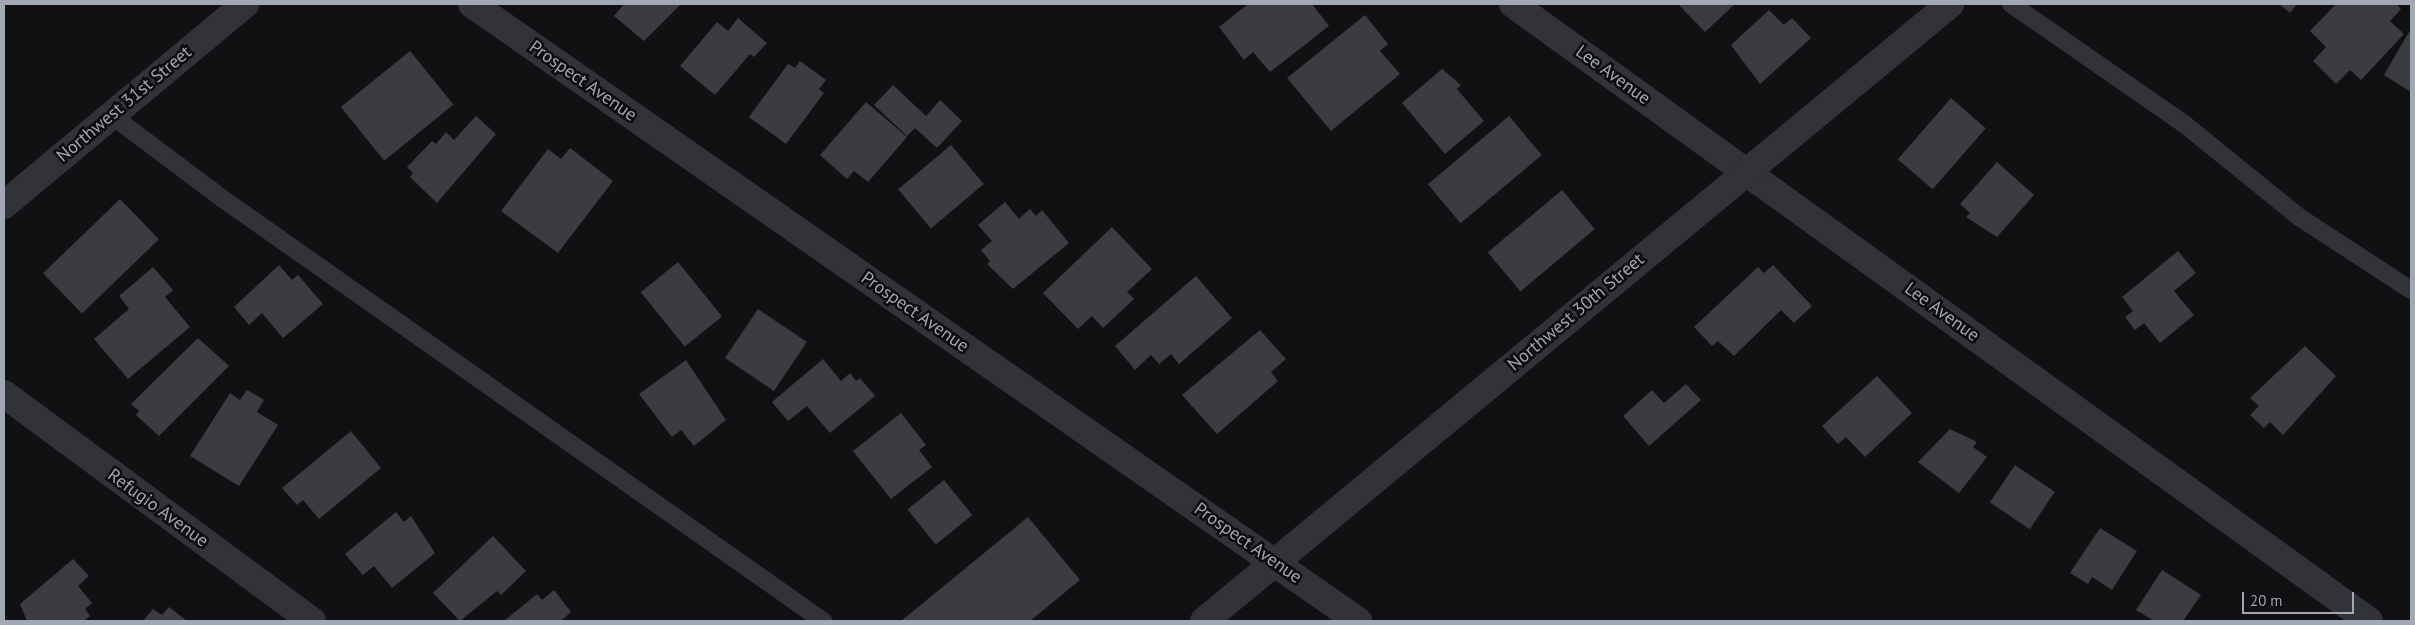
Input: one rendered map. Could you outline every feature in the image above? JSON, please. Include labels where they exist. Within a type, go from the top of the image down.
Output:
[{"type":"street","name":"Northwest 31st Street","points":[[4,205],[245,4]]},
{"type":"street","name":"Prospect Avenue","points":[[472,4],[1358,621]]},
{"type":"street","name":"Lee Avenue","points":[[1513,4],[2369,621]]},
{"type":"street","name":"Northwest 30th Street","points":[[1204,621],[1950,4]]},
{"type":"street","name":"Refugio Avenue","points":[[4,394],[312,621]]},
{"type":"lane","points":[[2011,4],[2183,123],[2299,217],[2411,290]]},
{"type":"lane","points":[[111,115],[232,205],[823,621]]},
{"type":"building","points":[[624,4],[681,4],[644,41],[614,16]]},
{"type":"building","points":[[1248,4],[1312,4],[1329,26],[1270,72],[1253,52],[1244,60],[1219,27]]},
{"type":"building","points":[[1678,4],[1735,4],[1705,32]]},
{"type":"building","points":[[2279,4],[2297,4],[2290,13]]},
{"type":"building","points":[[2336,4],[2396,4],[2401,9],[2390,21],[2404,34],[2361,80],[2350,70],[2336,84],[2313,61],[2326,47],[2310,31]]},
{"type":"building","points":[[1769,10],[1784,25],[1792,18],[1811,38],[1760,84],[1731,45]]},
{"type":"building","points":[[1365,15],[1388,44],[1380,51],[1400,74],[1331,131],[1287,78]]},
{"type":"building","points":[[738,18],[767,43],[754,57],[750,54],[715,95],[680,66],[717,22],[728,31]]},
{"type":"building","points":[[2409,32],[2411,33],[2411,92],[2384,75]]},
{"type":"building","points":[[410,51],[453,105],[384,161],[341,107]]},
{"type":"building","points":[[800,61],[826,80],[819,89],[824,93],[786,144],[749,117],[788,64],[795,68]]},
{"type":"building","points":[[1442,69],[1461,85],[1457,89],[1484,121],[1445,154],[1402,103]]},
{"type":"building","points":[[893,85],[926,116],[940,100],[962,121],[937,148],[915,128],[907,136],[874,105]]},
{"type":"building","points":[[1951,98],[1986,128],[1933,189],[1898,159]]},
{"type":"building","points":[[866,102],[907,137],[868,182],[854,171],[847,179],[820,155]]},
{"type":"building","points":[[476,116],[496,134],[437,203],[410,177],[413,173],[407,167],[432,141],[436,144],[446,132],[454,140]]},
{"type":"building","points":[[1509,116],[1542,155],[1461,223],[1428,184]]},
{"type":"building","points":[[951,145],[984,184],[931,228],[898,189]]},
{"type":"building","points":[[570,148],[613,181],[558,253],[501,211],[548,149],[561,159]]},
{"type":"building","points":[[1997,162],[2034,195],[1997,237],[1966,217],[1970,213],[1960,204]]},
{"type":"building","points":[[1562,190],[1595,229],[1520,291],[1488,252]]},
{"type":"building","points":[[120,199],[159,239],[82,314],[43,273]]},
{"type":"building","points":[[1005,202],[1019,219],[1030,209],[1036,216],[1042,210],[1069,243],[1013,289],[987,264],[990,261],[981,250],[992,241],[978,225]]},
{"type":"building","points":[[1112,227],[1152,269],[1127,292],[1134,299],[1103,328],[1092,316],[1078,329],[1043,293]]},
{"type":"building","points":[[2178,251],[2196,273],[2174,291],[2194,315],[2160,343],[2144,323],[2135,330],[2125,317],[2133,311],[2122,297]]},
{"type":"building","points":[[678,262],[722,316],[685,347],[641,292]]},
{"type":"building","points":[[279,265],[292,280],[298,275],[323,304],[283,338],[262,313],[249,325],[234,307]]},
{"type":"building","points":[[1773,265],[1812,306],[1794,323],[1781,310],[1734,356],[1718,341],[1712,346],[1694,327],[1758,267],[1764,273]]},
{"type":"building","points":[[153,267],[173,290],[165,297],[190,327],[128,379],[94,339],[129,309],[119,296]]},
{"type":"building","points":[[1196,276],[1232,318],[1179,364],[1171,354],[1159,364],[1151,355],[1135,370],[1115,346]]},
{"type":"building","points":[[758,309],[807,342],[774,391],[725,358]]},
{"type":"building","points":[[1260,330],[1286,359],[1271,372],[1278,381],[1217,434],[1182,395]]},
{"type":"building","points":[[198,338],[229,366],[159,436],[136,415],[139,411],[131,404]]},
{"type":"building","points":[[2305,346],[2336,376],[2283,435],[2270,422],[2264,428],[2250,415],[2259,406],[2250,398]]},
{"type":"building","points":[[823,359],[841,381],[850,373],[856,381],[860,378],[875,396],[830,433],[807,406],[788,421],[772,402]]},
{"type":"building","points":[[686,360],[726,420],[694,446],[681,430],[672,437],[639,394]]},
{"type":"building","points":[[1877,376],[1912,413],[1865,457],[1846,437],[1838,444],[1822,426]]},
{"type":"building","points":[[1686,384],[1701,400],[1649,446],[1623,416],[1652,390],[1664,403]]},
{"type":"building","points":[[247,390],[264,400],[257,412],[278,425],[239,486],[190,456],[230,393],[240,400]]},
{"type":"building","points":[[901,413],[926,445],[919,450],[932,467],[891,499],[853,451]]},
{"type":"building","points":[[1950,429],[1977,442],[1973,447],[1987,457],[1959,493],[1918,462]]},
{"type":"building","points":[[351,431],[381,468],[319,519],[303,500],[297,505],[282,488]]},
{"type":"building","points":[[2015,465],[2055,492],[2030,529],[1990,502]]},
{"type":"building","points":[[944,480],[972,515],[936,545],[907,510]]},
{"type":"building","points":[[396,512],[404,522],[411,516],[435,553],[392,588],[374,566],[363,575],[345,554]]},
{"type":"building","points":[[1028,517],[1080,580],[1030,621],[901,621]]},
{"type":"building","points":[[2100,528],[2137,551],[2112,590],[2092,577],[2088,584],[2070,573]]},
{"type":"building","points":[[493,536],[526,571],[501,595],[497,591],[460,621],[433,593]]},
{"type":"building","points":[[73,559],[89,576],[78,586],[92,603],[85,609],[90,616],[84,621],[27,621],[20,604]]},
{"type":"building","points":[[2162,570],[2201,595],[2183,621],[2154,621],[2136,610]]},
{"type":"building","points":[[554,590],[571,612],[561,621],[504,621],[537,594],[542,600]]},
{"type":"building","points":[[169,607],[187,621],[143,621],[153,609],[162,615]]}]
